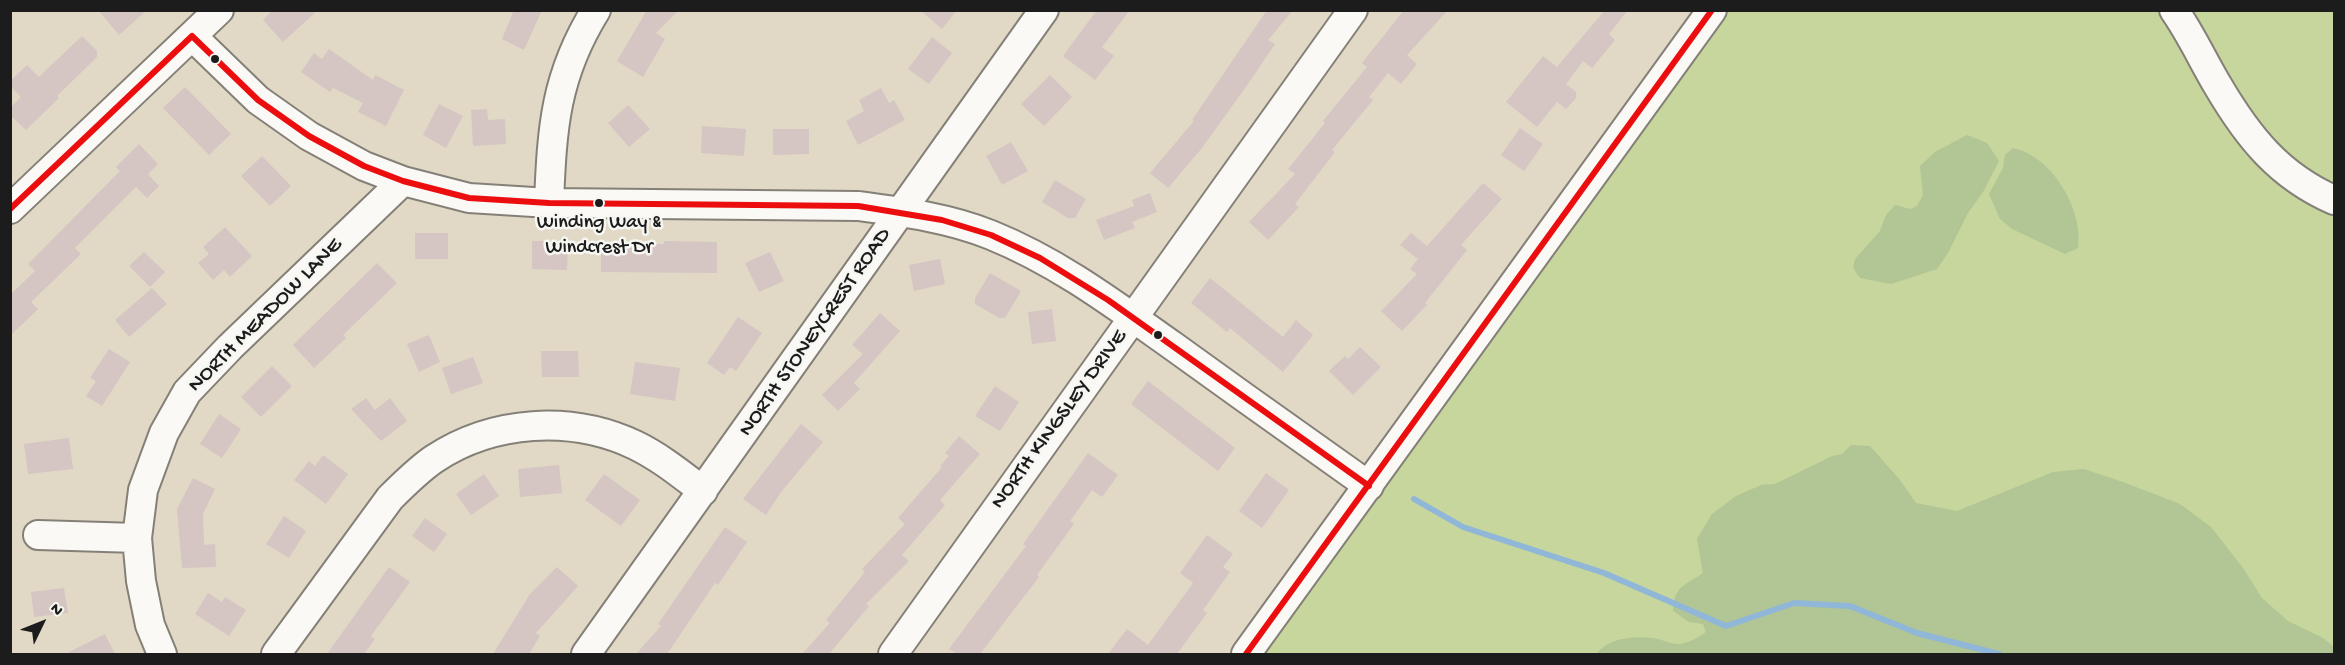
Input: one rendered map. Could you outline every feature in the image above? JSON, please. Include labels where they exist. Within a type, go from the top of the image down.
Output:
[{"type":"street","points":[[10,209],[219,10]]},
{"type":"street","points":[[549,203],[552,144],[559,94],[574,50],[596,10]]},
{"type":"street","name":"NORTH STONEYCREST ROAD","points":[[586,654],[1044,10]]},
{"type":"street","name":"NORTH KINGSLEY DRIVE","points":[[893,654],[1353,10]]},
{"type":"street","points":[[1246,654],[1712,10]]},
{"type":"street","points":[[2174,10],[2239,120],[2260,146],[2277,165],[2296,180],[2334,200]]},
{"type":"street","points":[[192,36],[234,78],[281,118],[309,136],[364,166],[403,181],[469,198],[549,203],[858,206],[902,211],[953,222],[991,235],[1082,281],[1369,486]]},
{"type":"street","name":"NORTH MEADOW LANE","points":[[162,654],[150,625],[141,581],[137,538],[143,490],[164,433],[188,392],[230,346],[403,181]]},
{"type":"street","points":[[276,654],[390,498],[412,476],[433,460],[453,447],[478,437],[520,427],[539,426],[571,426],[594,431],[635,445],[703,491]]},
{"type":"street","points":[[38,535],[137,538]]},
{"type":"green space","points":[[1726,11],[2334,11],[2334,654],[1262,654]]},
{"type":"green space","points":[[1967,135],[1987,143],[1999,161],[1937,269],[1891,284],[1860,278],[1853,268],[1855,259],[1880,231],[1886,215],[1895,205],[1910,209],[1917,206],[1923,195],[1920,166],[1935,152]]},
{"type":"green space","points":[[2013,148],[2027,153],[2040,162],[2062,187],[2076,217],[2079,233],[2078,248],[2065,254],[2012,229],[2000,219],[1989,194],[2003,168],[2005,155]]},
{"type":"green space","points":[[1851,445],[1870,446],[1900,480],[1916,503],[1957,511],[2053,472],[2084,469],[2180,504],[2211,527],[2243,568],[2262,598],[2288,621],[2323,638],[2334,647],[2334,654],[1597,654],[1608,644],[1624,639],[1650,638],[1681,644],[1706,632],[1703,624],[1689,622],[1673,611],[1678,591],[1703,573],[1697,539],[1712,514],[1736,496],[1761,485],[1775,484],[1832,456],[1842,454]]},
{"type":"building","points":[[98,10],[147,10],[119,35]]},
{"type":"building","points":[[273,10],[318,10],[283,42],[263,20]]},
{"type":"building","points":[[514,10],[542,10],[524,50],[502,39]]},
{"type":"building","points":[[647,10],[679,10],[656,33],[665,39],[643,77],[617,61]]},
{"type":"building","points":[[920,10],[957,10],[942,29]]},
{"type":"building","points":[[1097,10],[1130,10],[1102,47],[1114,56],[1095,80],[1063,56]]},
{"type":"building","points":[[1267,10],[1293,10],[1268,40],[1275,44],[1250,81],[1202,148],[1168,188],[1150,173],[1194,121],[1192,120]]},
{"type":"building","points":[[1404,10],[1448,10],[1407,55],[1417,64],[1401,84],[1388,73],[1369,97],[1373,100],[1332,150],[1335,152],[1295,204],[1299,207],[1268,240],[1249,222],[1295,174],[1288,169],[1367,67],[1362,63]]},
{"type":"building","points":[[1605,10],[1628,10],[1609,34],[1615,40],[1592,68],[1583,61],[1566,84],[1576,92],[1576,98],[1566,109],[1557,102],[1537,127],[1506,102],[1543,56],[1557,67]]},
{"type":"building","points":[[82,36],[97,51],[97,57],[26,130],[10,115],[10,108],[21,97],[10,86],[10,81],[27,65],[39,77]]},
{"type":"building","points":[[932,37],[952,53],[929,84],[908,69]]},
{"type":"building","points":[[329,49],[373,80],[375,75],[404,90],[386,126],[358,112],[363,103],[333,88],[330,92],[301,72],[314,53],[322,59]]},
{"type":"building","points":[[1050,75],[1072,97],[1044,126],[1021,104]]},
{"type":"building","points":[[185,87],[231,134],[209,155],[163,108]]},
{"type":"building","points":[[881,88],[889,103],[894,100],[905,120],[858,145],[846,121],[864,111],[859,100]]},
{"type":"building","points":[[439,104],[463,116],[446,148],[423,135]]},
{"type":"building","points":[[628,105],[650,129],[629,147],[608,123]]},
{"type":"building","points":[[487,109],[488,120],[505,119],[506,144],[473,146],[471,110]]},
{"type":"building","points":[[702,126],[746,129],[744,156],[701,153]]},
{"type":"building","points":[[1520,128],[1543,144],[1524,171],[1501,155]]},
{"type":"building","points":[[773,129],[809,129],[809,154],[773,155]]},
{"type":"building","points":[[1011,142],[1028,171],[1002,185],[986,156]]},
{"type":"building","points":[[139,144],[158,164],[148,174],[159,186],[147,198],[136,187],[75,248],[81,254],[31,302],[38,309],[10,336],[10,295],[35,271],[28,264],[120,171],[116,167]]},
{"type":"building","points":[[262,156],[291,186],[270,206],[241,176]]},
{"type":"building","points":[[1055,180],[1086,199],[1075,218],[1068,218],[1042,202]]},
{"type":"building","points":[[1483,183],[1502,199],[1461,245],[1467,250],[1425,303],[1427,305],[1402,331],[1381,311],[1417,274],[1410,269],[1418,259],[1400,245],[1411,233],[1427,246]]},
{"type":"building","points":[[1150,193],[1157,212],[1132,222],[1135,228],[1104,240],[1096,220],[1134,206],[1132,200]]},
{"type":"building","points":[[225,227],[252,256],[230,277],[224,270],[213,280],[198,263],[209,254],[203,247]]},
{"type":"building","points":[[415,233],[448,233],[448,259],[415,259]]},
{"type":"building","points":[[532,241],[568,241],[567,270],[532,269]]},
{"type":"building","points":[[664,241],[717,242],[717,273],[601,272],[601,243],[664,244]]},
{"type":"building","points":[[144,252],[165,272],[150,287],[129,266]]},
{"type":"building","points":[[770,252],[784,281],[759,292],[745,263]]},
{"type":"building","points":[[940,259],[945,284],[914,291],[909,265]]},
{"type":"building","points":[[377,263],[397,283],[343,335],[346,338],[314,368],[293,345]]},
{"type":"building","points":[[990,273],[1021,291],[1005,318],[999,318],[975,304],[975,298]]},
{"type":"building","points":[[1210,278],[1283,337],[1296,320],[1313,335],[1283,372],[1230,328],[1227,332],[1191,303]]},
{"type":"building","points":[[152,288],[167,304],[129,337],[115,320]]},
{"type":"building","points":[[1052,309],[1056,341],[1032,344],[1028,312]]},
{"type":"building","points":[[880,313],[900,331],[854,383],[860,389],[838,411],[822,395],[863,354],[852,345]]},
{"type":"building","points":[[738,317],[762,333],[736,371],[730,367],[724,375],[707,363]]},
{"type":"building","points":[[429,335],[440,362],[419,372],[407,344]]},
{"type":"building","points":[[1360,347],[1381,367],[1353,395],[1329,371],[1345,356],[1348,359]]},
{"type":"building","points":[[109,349],[130,362],[102,406],[86,396],[96,381],[90,378]]},
{"type":"building","points":[[541,351],[578,351],[579,377],[542,377]]},
{"type":"building","points":[[473,357],[483,383],[451,394],[442,368]]},
{"type":"building","points":[[635,362],[680,368],[675,401],[630,394]]},
{"type":"building","points":[[272,366],[292,386],[261,417],[241,397]]},
{"type":"building","points":[[1148,381],[1235,448],[1218,471],[1131,404]]},
{"type":"building","points":[[995,386],[1019,402],[1000,431],[975,416]]},
{"type":"building","points":[[366,398],[375,410],[390,398],[407,421],[381,441],[351,409]]},
{"type":"building","points":[[219,414],[241,429],[222,458],[200,444]]},
{"type":"building","points":[[801,424],[823,442],[781,492],[766,515],[743,499]]},
{"type":"building","points":[[959,436],[980,454],[940,500],[945,505],[902,555],[909,561],[866,604],[869,606],[829,654],[802,654],[830,623],[826,620],[865,572],[862,569],[905,524],[898,518],[942,467],[940,466],[949,456],[945,453]]},
{"type":"building","points":[[69,438],[73,469],[28,474],[24,444]]},
{"type":"building","points":[[1088,453],[1118,475],[1102,497],[1092,490],[1070,521],[1074,524],[1037,575],[1039,577],[980,654],[957,654],[949,649],[1026,546],[1023,544]]},
{"type":"building","points":[[323,455],[348,474],[326,504],[294,480],[309,461],[315,466]]},
{"type":"building","points":[[559,465],[562,493],[520,497],[518,469]]},
{"type":"building","points":[[1266,473],[1289,490],[1262,528],[1239,511]]},
{"type":"building","points":[[484,474],[499,496],[471,515],[456,494]]},
{"type":"building","points":[[604,474],[640,500],[621,526],[585,500]]},
{"type":"building","points":[[193,478],[215,489],[203,514],[204,545],[215,544],[216,567],[182,568],[177,509]]},
{"type":"building","points":[[284,516],[306,531],[289,558],[266,544]]},
{"type":"building","points":[[425,518],[447,534],[434,552],[412,536]]},
{"type":"building","points":[[725,527],[747,542],[718,585],[715,583],[667,654],[636,654],[661,626],[658,624]]},
{"type":"building","points":[[1207,535],[1233,554],[1223,567],[1230,572],[1203,610],[1207,613],[1177,654],[1108,654],[1127,629],[1148,645],[1193,583],[1180,573]]},
{"type":"building","points":[[389,567],[410,582],[371,636],[375,639],[364,654],[327,654]]},
{"type":"building","points":[[557,567],[578,586],[536,633],[540,636],[529,654],[493,654],[530,594]]},
{"type":"building","points":[[64,588],[68,613],[34,617],[31,592]]},
{"type":"building","points":[[208,593],[222,602],[225,597],[246,610],[229,636],[195,614]]},
{"type":"building","points":[[105,634],[115,654],[65,654]]},
{"type":"waterway","points":[[1414,499],[1463,527],[1604,573],[1726,626],[1794,603],[1850,606],[1917,633],[1999,654]]},
{"type":"transit line","points":[[1246,654],[1712,10]]},
{"type":"transit line","points":[[10,209],[192,36],[258,100],[309,136],[364,166],[403,181],[469,198],[549,203],[858,206],[942,220],[991,235],[1040,258],[1108,300],[1369,486]]},
{"type":"place","name":"Winding Way & Windcrest Dr","points":[[599,203]]}]
